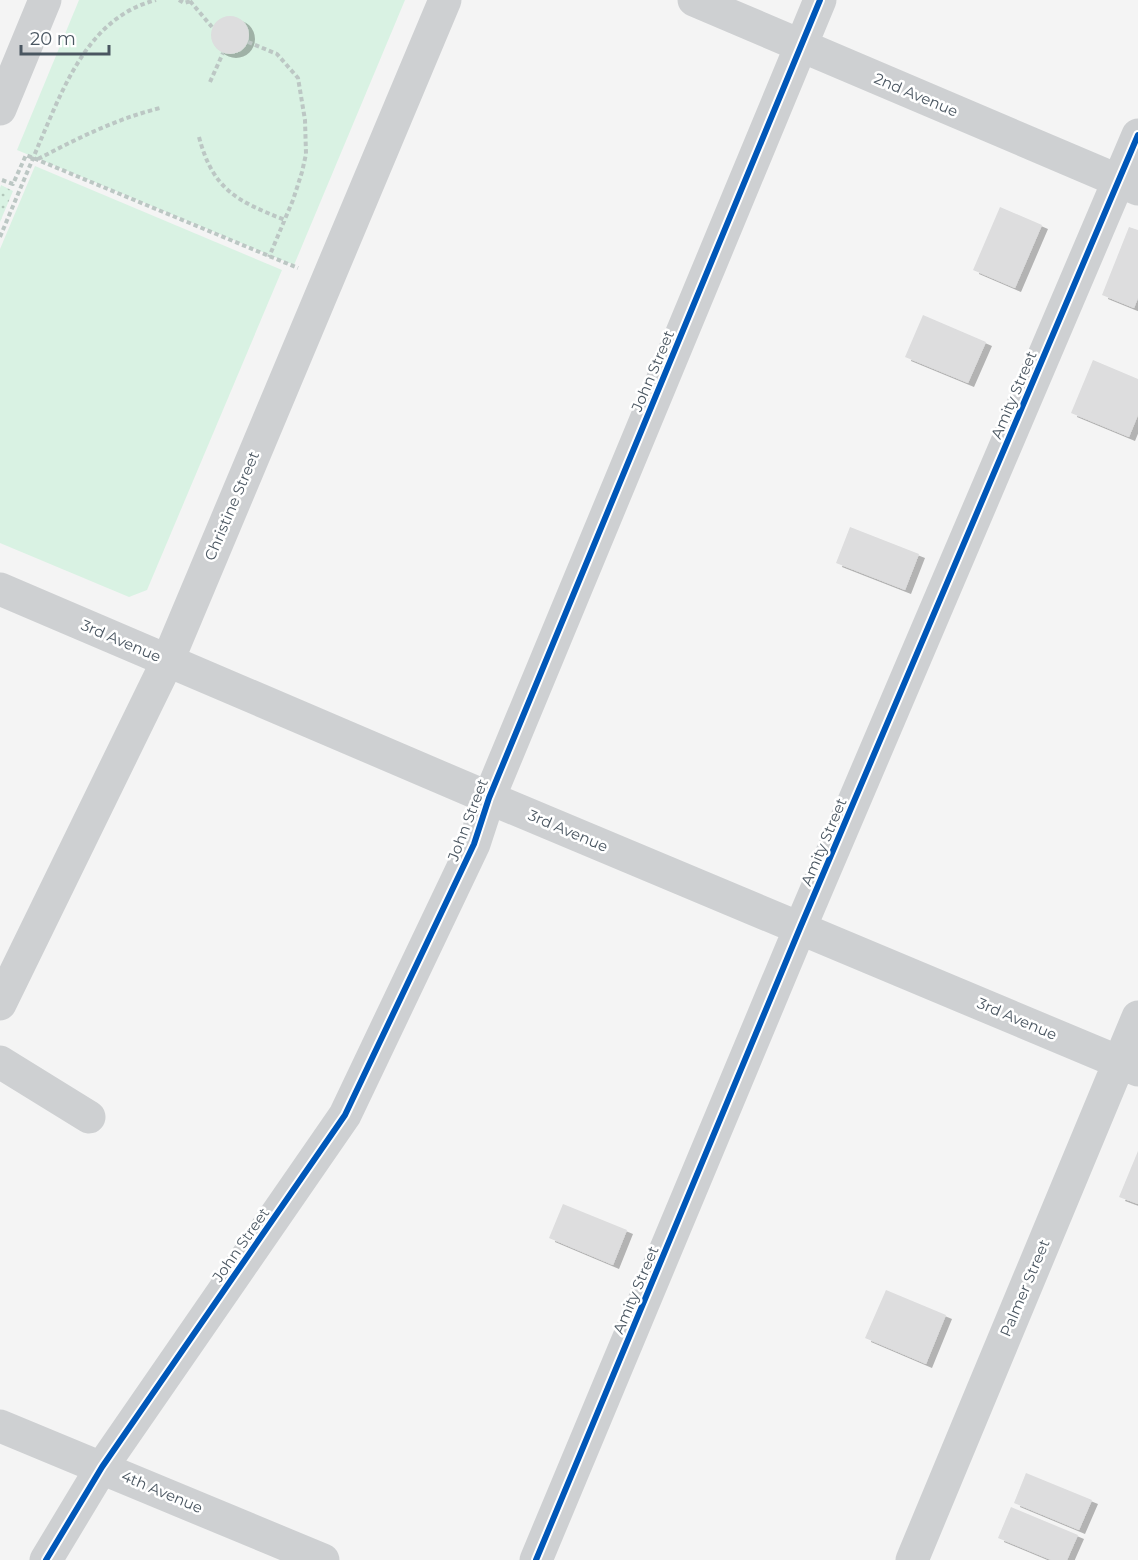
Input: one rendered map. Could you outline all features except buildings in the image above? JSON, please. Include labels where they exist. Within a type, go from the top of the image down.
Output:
[{"type":"street","points":[[0,109],[45,0]]},
{"type":"street","name":"Christine Street","points":[[0,1004],[168,660],[445,0]]},
{"type":"street","name":"2nd Avenue","points":[[694,0],[1128,184]]},
{"type":"street","name":"John Street","points":[[46,1560],[102,1467],[345,1115],[474,844],[489,798],[820,0]]},
{"type":"street","name":"Amity Street","points":[[536,1560],[800,928],[1128,184],[1138,135]]},
{"type":"street","name":"3rd Avenue","points":[[0,589],[489,798],[1128,1066]]},
{"type":"street","name":"Palmer Street","points":[[912,1560],[1128,1066],[1138,1017]]},
{"type":"street","points":[[0,1062],[89,1117]]},
{"type":"street","name":"4th Avenue","points":[[0,1425],[323,1560]]},
{"type":"path","points":[[0,237],[68,79],[89,46],[122,15],[133,8],[156,0]]},
{"type":"path","points":[[179,0],[184,3],[191,1],[212,27]]},
{"type":"path","points":[[248,42],[278,54],[298,78],[305,120],[306,154],[298,189],[269,257]]},
{"type":"path","points":[[210,82],[223,53]]},
{"type":"path","points":[[35,158],[111,123],[160,108]]},
{"type":"path","points":[[199,137],[205,158],[226,190],[239,199],[285,220]]},
{"type":"path","points":[[2,180],[14,184],[26,155],[299,268]]},
{"type":"green space","points":[[79,0],[405,0],[294,265],[17,150]]},
{"type":"green space","points":[[35,166],[282,270],[147,590],[129,597],[0,543],[0,249]]},
{"type":"green space","points":[[1,185],[13,191],[0,222],[0,188]]},
{"type":"cycle path","points":[[46,1560],[102,1467],[345,1115],[474,844],[489,798],[820,0]]},
{"type":"cycle path","points":[[536,1560],[800,928],[1138,135]]}]
